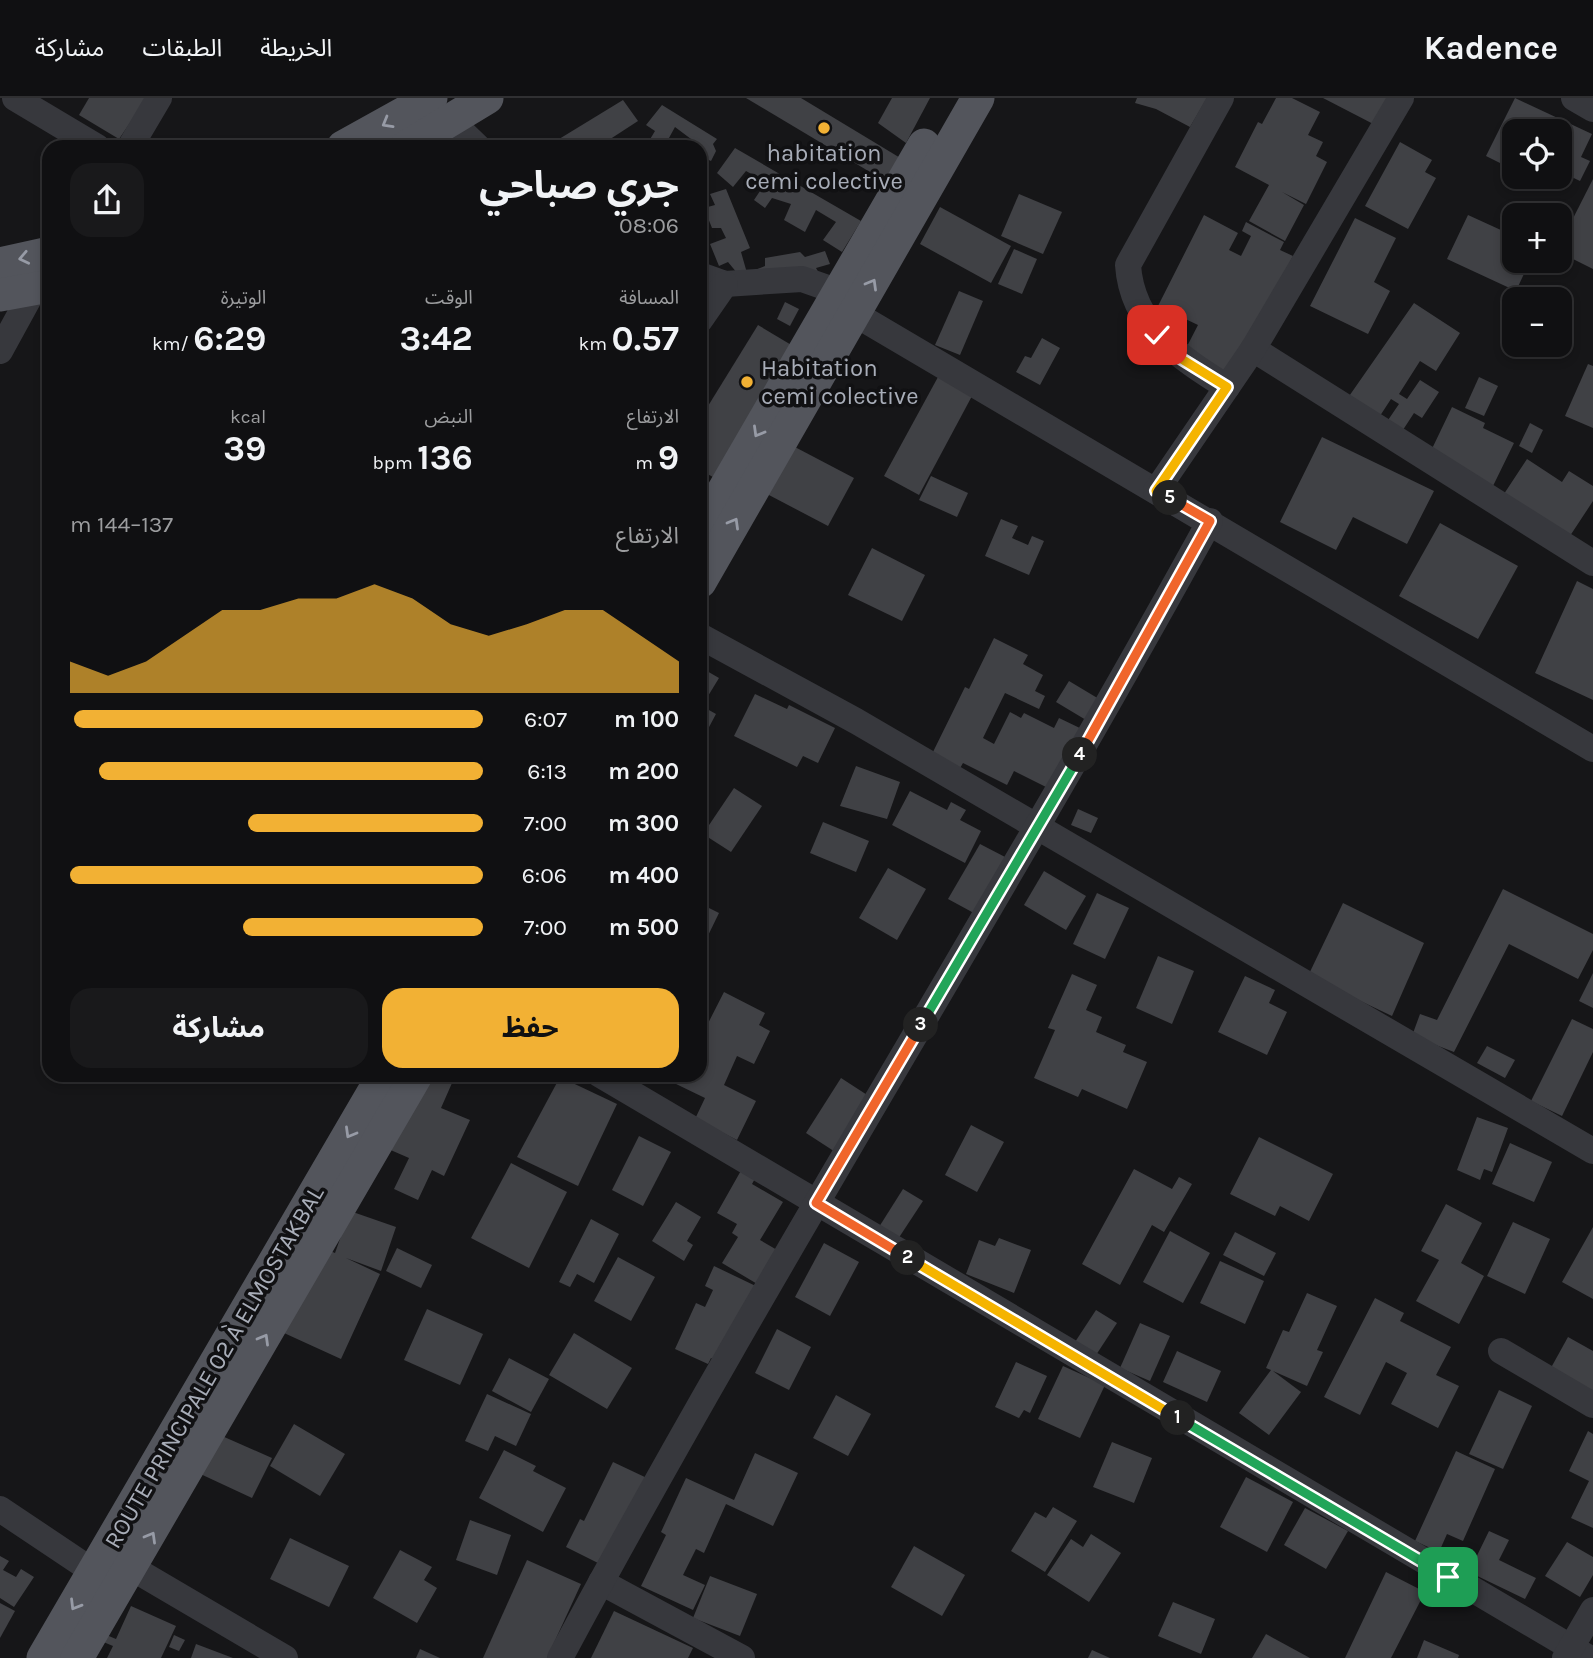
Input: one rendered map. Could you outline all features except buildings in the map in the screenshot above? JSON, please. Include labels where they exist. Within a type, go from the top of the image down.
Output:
[{"type":"main road","points":[[362,140],[441,110],[486,98]]},
{"type":"main road","points":[[707,569],[952,98]]},
{"type":"main road","points":[[707,520],[978,98]]},
{"type":"main road","points":[[413,140],[441,110]]},
{"type":"main road","points":[[0,264],[42,255]]},
{"type":"main road","points":[[0,295],[42,287]]},
{"type":"main road","name":"ROUTE PRINCIPALE 02 À ELMOSTAKBAL","points":[[43,1658],[379,1082]]},
{"type":"main road","name":"ROUTE PRINCIPALE 02 À ELMOSTAKBAL","points":[[78,1658],[412,1082]]},
{"type":"street","points":[[15,98],[85,140]]},
{"type":"street","points":[[134,140],[159,98]]},
{"type":"street","points":[[1221,98],[1128,265],[1132,294],[1157,335],[1180,358],[1227,387]]},
{"type":"street","points":[[1156,491],[1253,349],[1401,98]]},
{"type":"street","points":[[1574,98],[1593,109]]},
{"type":"street","points":[[441,110],[471,140]]},
{"type":"street","points":[[707,278],[725,284],[802,279],[847,303],[1156,491],[1593,749]]},
{"type":"street","points":[[707,310],[725,284]]},
{"type":"street","points":[[0,351],[42,287]]},
{"type":"street","points":[[1253,349],[1593,563]]},
{"type":"street","points":[[560,1658],[816,1203],[1037,827],[1210,521]]},
{"type":"street","points":[[707,639],[1037,827],[1593,1151]]},
{"type":"street","points":[[612,1082],[1575,1655],[1593,1610]]},
{"type":"street","points":[[1501,1351],[1593,1405]]},
{"type":"street","points":[[0,1509],[94,1572]]},
{"type":"street","points":[[132,1568],[285,1658]]},
{"type":"street","points":[[601,1581],[742,1658]]},
{"type":"place","name":"habitation cemi colective","points":[[824,128]]},
{"type":"place","name":"Habitation cemi colective","points":[[747,382]]},
{"type":"route","points":[[1157,335],[1180,358],[1227,387],[1156,491],[1210,521],[1106,710],[816,1203],[1448,1577]]}]
